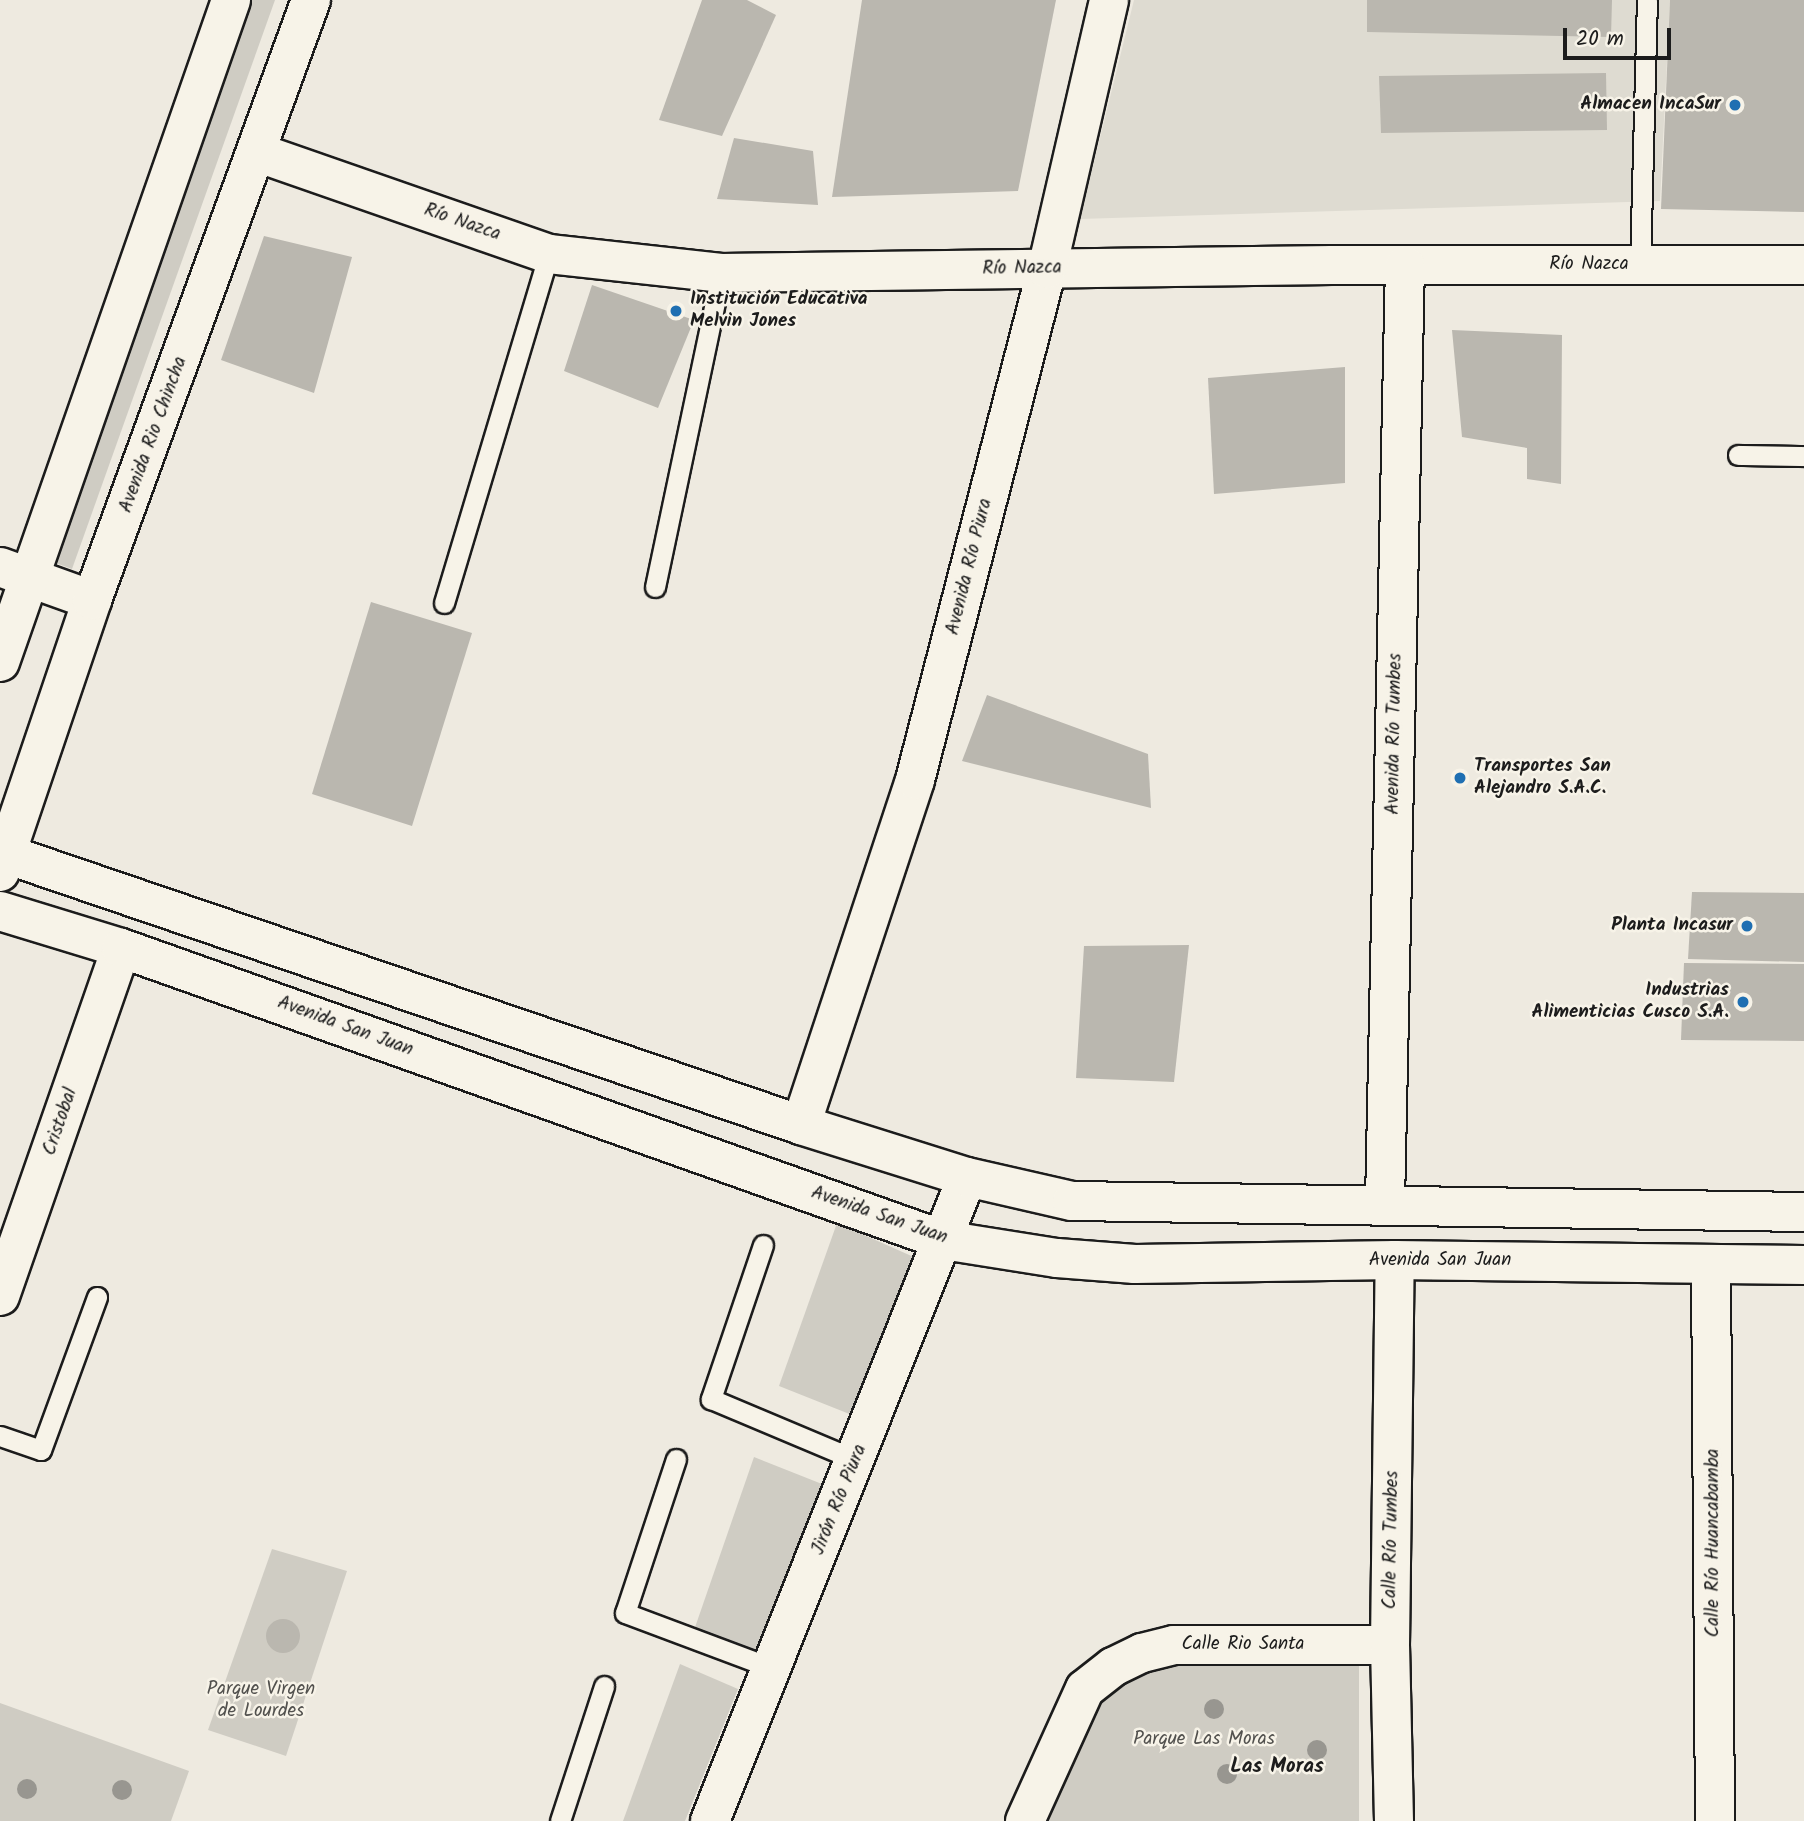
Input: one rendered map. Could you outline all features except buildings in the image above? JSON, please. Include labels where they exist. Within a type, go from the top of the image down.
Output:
[{"type":"street","points":[[0,662],[15,572],[231,0]]},
{"type":"street","name":"Avenida Rio Chincha","points":[[2,859],[92,600],[258,153],[311,0]]},
{"type":"street","name":"Avenida Río Piura","points":[[801,1125],[915,780],[1047,269],[1109,0]]},
{"type":"street","name":"Río Nazca","points":[[258,153],[549,254],[721,273],[1405,265],[1804,265]]},
{"type":"street","name":"Avenida Río Tumbes","points":[[1385,1203],[1405,265]]},
{"type":"street","points":[[15,572],[92,600]]},
{"type":"street","points":[[2,859],[801,1125],[967,1177],[1072,1201],[1385,1203],[1804,1212]]},
{"type":"street","name":"Avenida San Juan","points":[[0,911],[121,948],[943,1240],[1057,1258],[1135,1264],[1395,1260],[1804,1265]]},
{"type":"street","name":"Cristobal","points":[[0,1296],[10,1234],[121,948]]},
{"type":"street","name":"Jirón Río Piura","points":[[710,1821],[967,1177]]},
{"type":"street","name":"Calle Río Tumbes","points":[[1394,1821],[1390,1645],[1395,1260]]},
{"type":"street","name":"Calle Río Huancabamba","points":[[1711,1265],[1714,1821]]},
{"type":"street","name":"Calle Rio Santa","points":[[1025,1821],[1085,1689],[1123,1662],[1174,1645],[1390,1645]]},
{"type":"lane","points":[[1640,265],[1647,0]]},
{"type":"lane","points":[[444,603],[549,254]]},
{"type":"lane","points":[[655,587],[721,273]]},
{"type":"lane","points":[[1738,455],[1804,456]]},
{"type":"lane","points":[[763,1245],[711,1398],[856,1460]]},
{"type":"lane","points":[[0,1436],[41,1450],[97,1297]]},
{"type":"lane","points":[[676,1459],[625,1613],[772,1668]]},
{"type":"lane","points":[[560,1821],[604,1686]]},
{"type":"shaded area","points":[[1134,0],[1670,0],[1660,201],[1080,219]]},
{"type":"green space","points":[[249,0],[275,0],[72,569],[53,562]]},
{"type":"green space","points":[[837,1223],[916,1258],[852,1415],[779,1386]]},
{"type":"green space","points":[[754,1457],[822,1484],[754,1658],[692,1636]]},
{"type":"green space","name":"Parque Virgen de Lourdes","points":[[272,1549],[347,1571],[286,1756],[208,1730]]},
{"type":"green space","name":"Parque Las Moras","points":[[1157,1662],[1359,1663],[1359,1821],[1046,1821],[1087,1724],[1116,1682]]},
{"type":"green space","points":[[680,1664],[738,1689],[685,1821],[623,1821]]},
{"type":"green space","points":[[0,1703],[189,1771],[171,1821],[0,1821]]},
{"type":"place","name":"Almacen IncaSur","points":[[1735,105]]},
{"type":"place","name":"Institución Educativa Melvin Jones","points":[[676,311]]},
{"type":"place","name":"Transportes San Alejandro S.A.C.","points":[[1460,778]]},
{"type":"place","name":"Planta Incasur","points":[[1747,926]]},
{"type":"place","name":"Industrias Alimenticias Cusco S.A.","points":[[1743,1002]]},
{"type":"district","name":"Las Moras","points":[[1277,1767]]}]
